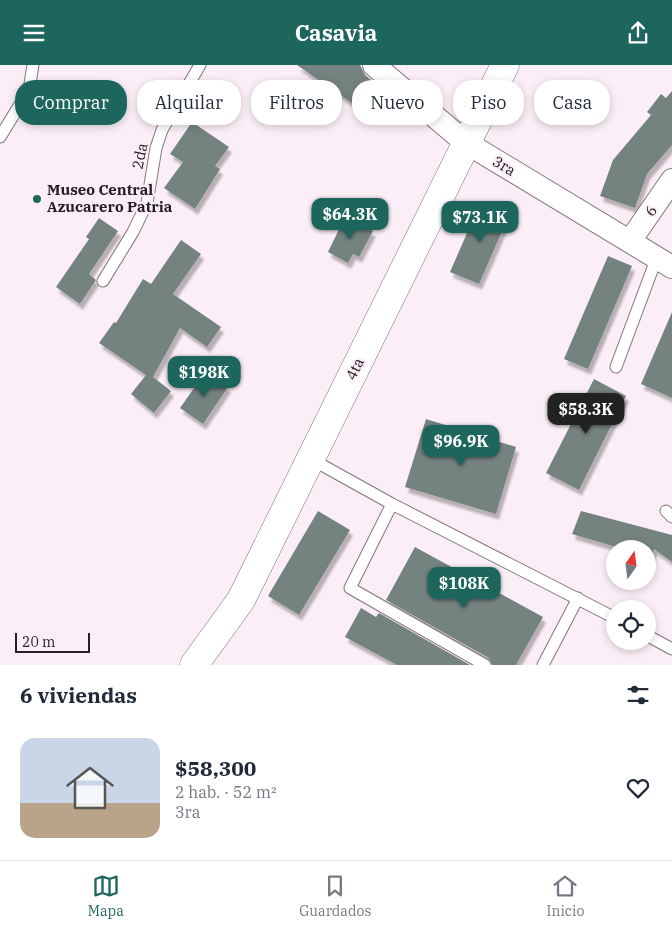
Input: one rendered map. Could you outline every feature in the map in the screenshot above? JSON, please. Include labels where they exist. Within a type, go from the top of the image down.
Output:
[{"type":"street","name":"3ra","points":[[374,65],[465,142],[664,262]]},
{"type":"street","name":"4ta","points":[[194,665],[240,600],[312,459],[465,142],[505,65]]},
{"type":"street","name":"6","points":[[630,241],[672,180]]},
{"type":"lane","points":[[0,137],[29,90],[33,65]]},
{"type":"lane","name":"2da","points":[[104,281],[133,233],[147,203],[156,148],[162,130],[200,65]]},
{"type":"lane","points":[[616,367],[664,262]]},
{"type":"lane","points":[[312,459],[392,504],[606,613]]},
{"type":"lane","points":[[392,504],[350,588],[485,665]]},
{"type":"lane","points":[[544,665],[578,598]]},
{"type":"lane","points":[[656,640],[672,649]]},
{"type":"building","points":[[297,65],[360,65],[365,75],[371,80],[352,80],[352,103],[342,96],[342,80],[319,80]]},
{"type":"building","points":[[672,91],[672,145],[647,174],[635,208],[600,196],[613,160],[651,115],[647,112],[661,94],[666,98]]},
{"type":"building","points":[[190,125],[196,125],[229,147],[215,166],[220,169],[195,209],[164,188],[183,162],[170,154]]},
{"type":"building","points":[[481,201],[510,213],[479,284],[450,272]]},
{"type":"building","points":[[345,217],[373,231],[359,257],[353,254],[348,263],[328,252]]},
{"type":"building","points":[[99,218],[118,231],[89,274],[96,280],[80,304],[56,287],[89,239],[86,237]]},
{"type":"building","points":[[181,240],[201,254],[173,294],[221,327],[207,347],[180,328],[153,377],[171,391],[154,413],[131,394],[146,375],[99,343],[114,322],[116,323],[143,279],[151,284]]},
{"type":"building","points":[[608,256],[632,266],[588,369],[564,359]]},
{"type":"building","points":[[672,312],[672,398],[641,384]]},
{"type":"building","points":[[206,371],[228,387],[203,424],[180,408]]},
{"type":"building","points":[[594,379],[626,396],[579,490],[546,473]]},
{"type":"building","points":[[426,419],[516,447],[496,514],[405,487]]},
{"type":"building","points":[[318,511],[350,530],[299,615],[268,596]]},
{"type":"building","points":[[581,511],[672,535],[672,562],[656,550],[656,540],[606,540],[606,544],[572,534]]},
{"type":"building","points":[[415,547],[543,617],[516,665],[492,665],[489,658],[386,600]]},
{"type":"building","points":[[361,608],[376,617],[379,613],[470,665],[397,665],[345,637]]},
{"type":"place","name":"Museo Central Azucarero Patria","points":[[37,199]]}]
